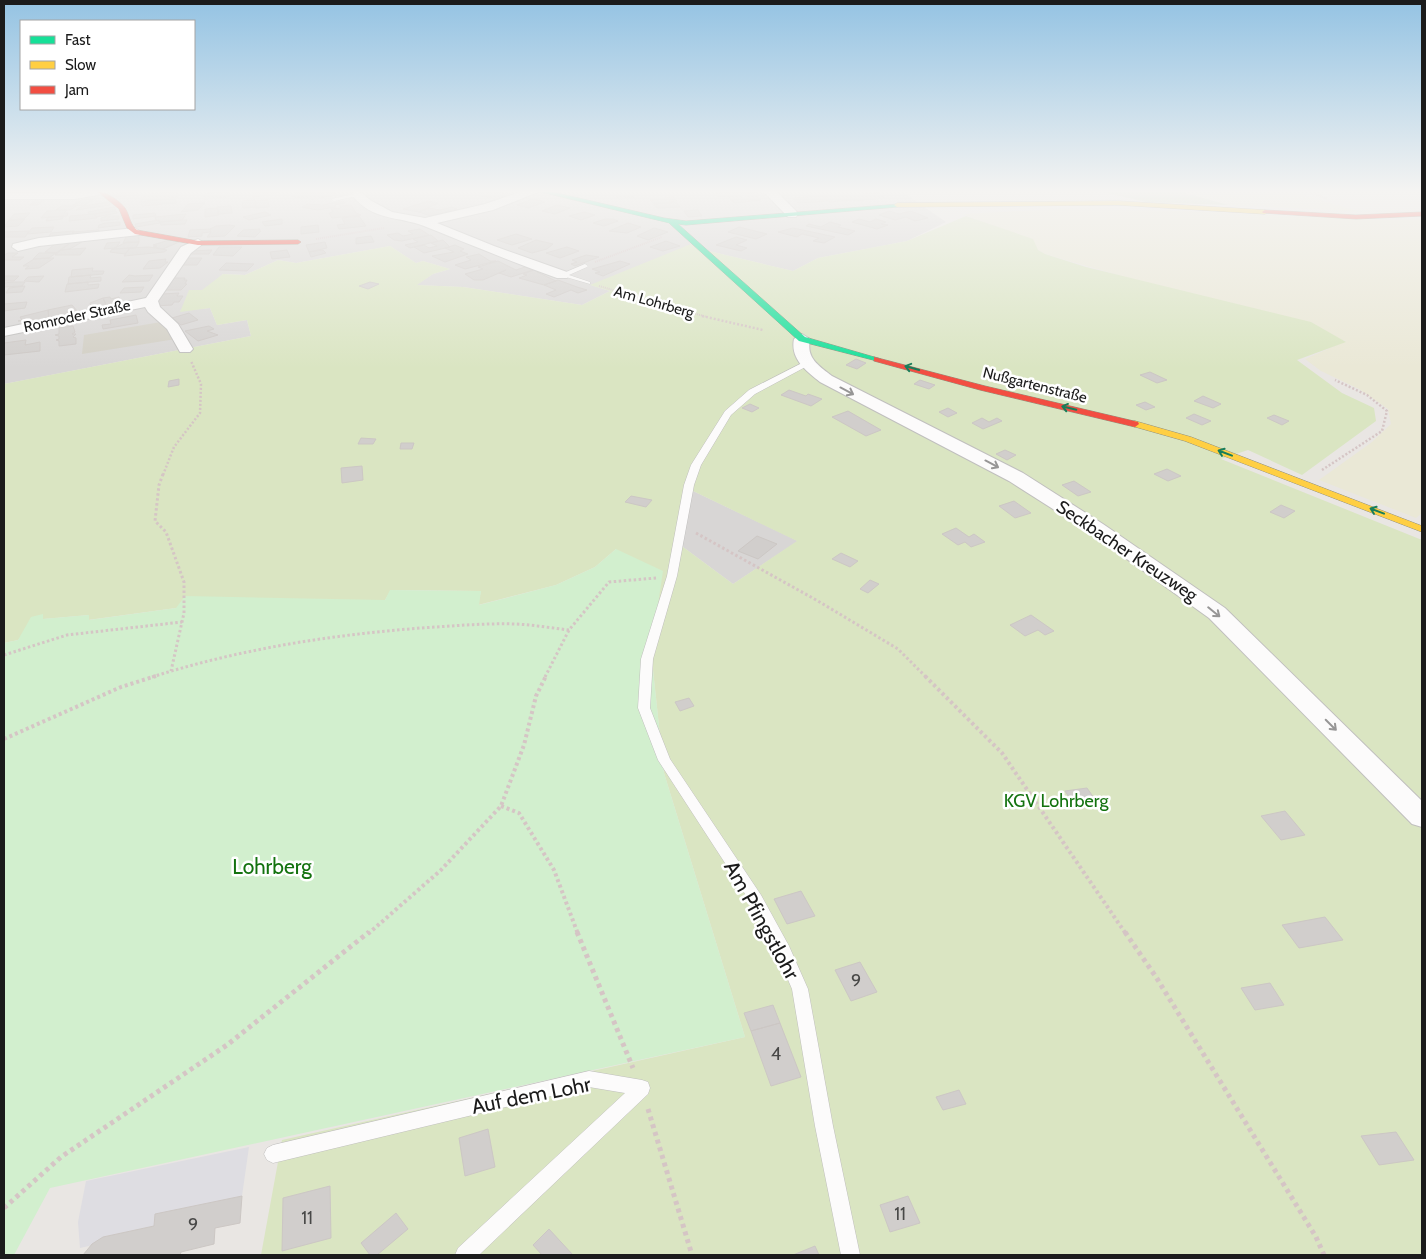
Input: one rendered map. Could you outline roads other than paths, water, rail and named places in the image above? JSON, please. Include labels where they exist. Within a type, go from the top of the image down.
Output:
[{"type":"street","points":[[185,349],[173,327],[153,309],[150,301],[186,250]]},
{"type":"street","points":[[491,250],[562,275]]},
{"type":"street","name":"Nußgartenstraße","points":[[703,250],[802,339],[983,388],[1159,430],[1422,529]]},
{"type":"street","name":"Romroder Straße","points":[[4,332],[150,301]]},
{"type":"street","points":[[802,339],[800,353],[806,364]]},
{"type":"street","name":"Seckbacher Kreuzweg","points":[[806,364],[826,379],[869,403],[1016,477],[1096,528],[1217,613],[1422,817]]},
{"type":"lane","points":[[562,275],[585,266]]},
{"type":"lane","points":[[562,275],[588,283]]},
{"type":"lane","name":"Am Pfingstlohr","points":[[806,364],[752,392],[728,413],[696,464],[689,485],[683,526],[672,576],[647,659],[644,708],[664,760],[756,899],[781,946],[800,989],[824,1126],[852,1255]]},
{"type":"lane","name":"Auf dem Lohr","points":[[273,1154],[589,1079],[642,1088],[465,1255]]},
{"type":"park label","name":"KGV Lohrberg","points":[[1056,801]]},
{"type":"park label","name":"Lohrberg","points":[[272,866]]}]
